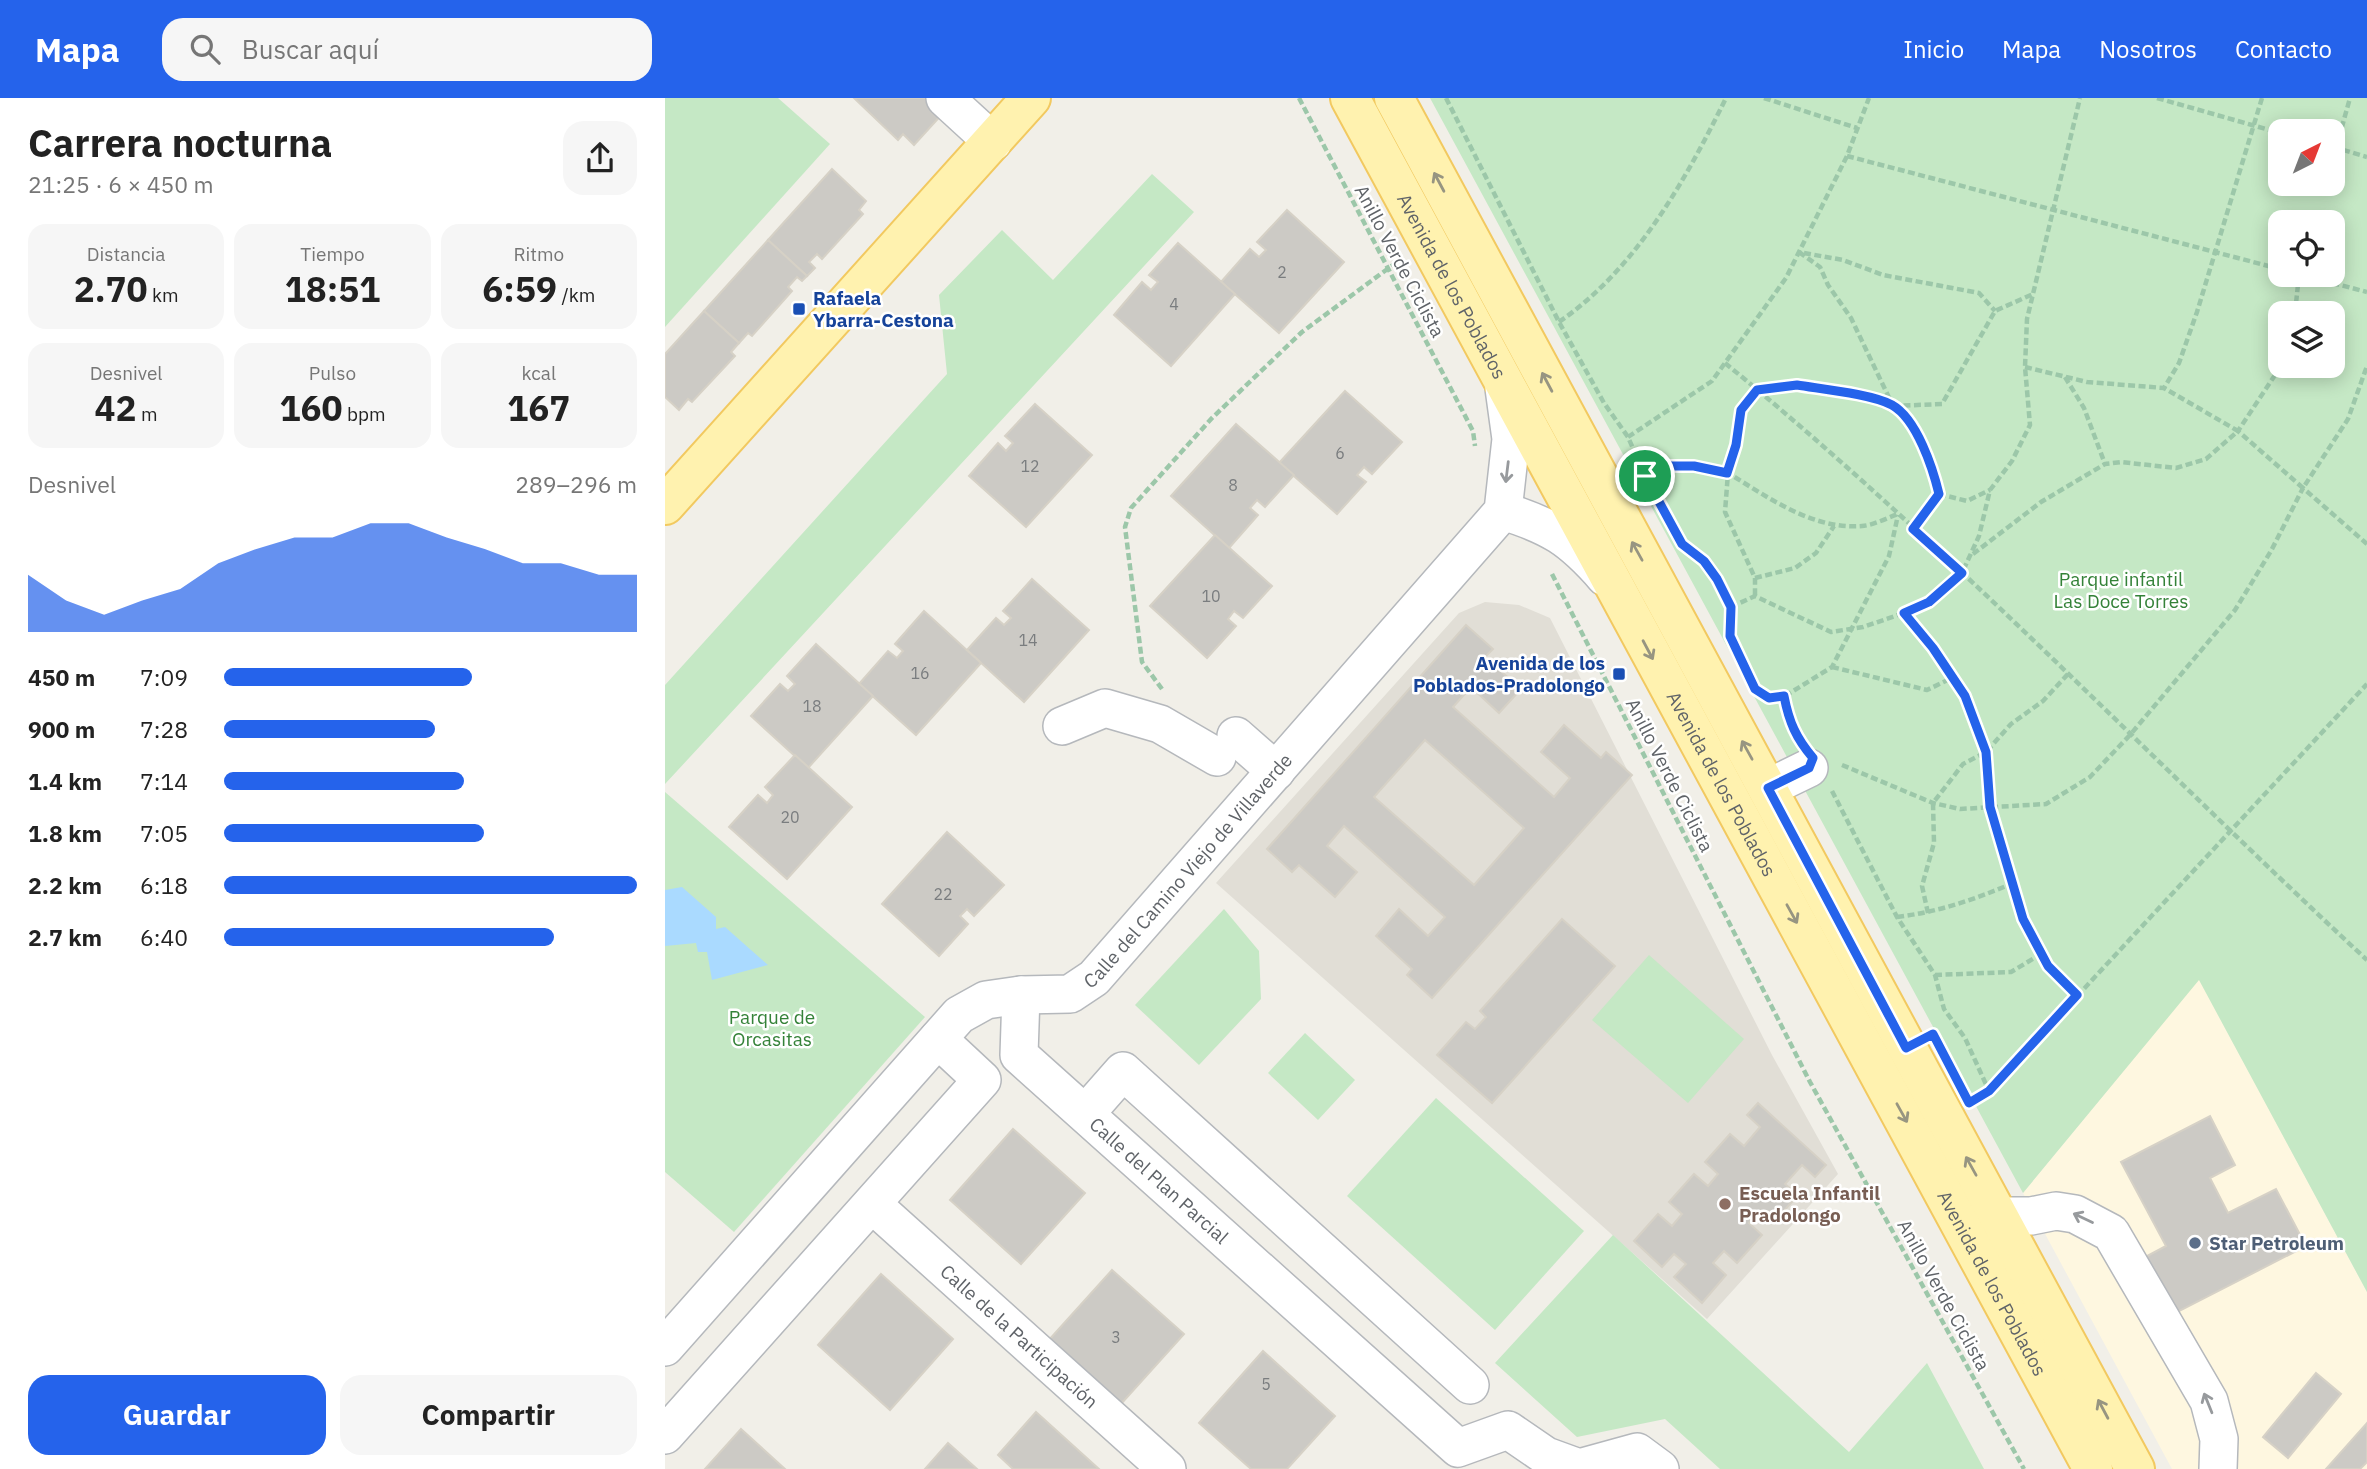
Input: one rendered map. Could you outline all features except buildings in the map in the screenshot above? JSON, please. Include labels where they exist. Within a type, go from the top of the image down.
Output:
[{"type":"main road","points":[[669,491],[1031,98]]},
{"type":"main road","name":"Avenida de los Poblados","points":[[1350,98],[2093,1469]]},
{"type":"main road","name":"Avenida de los Poblados","points":[[1394,98],[2135,1469]]},
{"type":"street","points":[[945,98],[993,142]]},
{"type":"street","points":[[1504,383],[1511,439],[1515,515],[1549,526],[1589,559],[1616,590]]},
{"type":"street","name":"Calle del Camino Viejo de Villaverde","points":[[665,1347],[959,1015],[986,1000],[1021,995],[1070,994],[1094,978],[1276,771],[1515,515],[1558,481],[1580,442]]},
{"type":"street","points":[[1062,726],[1105,708],[1227,747],[1276,771]]},
{"type":"street","name":"Avenida de los Poblados","points":[[1768,788],[1809,768]]},
{"type":"street","points":[[1021,995],[1019,1055],[1086,1113]]},
{"type":"street","points":[[665,1435],[982,1080],[938,1040]]},
{"type":"street","name":"Calle del Plan Parcial","points":[[1470,1385],[1123,1071],[1086,1113],[1458,1448],[1508,1430],[1546,1456],[1579,1469],[1637,1452],[1660,1469]]},
{"type":"street","name":"Calle de la Participación","points":[[871,1204],[1167,1469]]},
{"type":"street","points":[[1999,1216],[2031,1216],[2056,1210],[2075,1214],[2111,1233],[2209,1401],[2219,1439],[2218,1469]]},
{"type":"path","name":"Anillo Verde Ciclista","points":[[1299,98],[1473,431],[1477,454]]},
{"type":"path","points":[[1446,98],[1559,322],[1604,403],[1628,437],[1645,476],[1682,544],[1704,561],[1731,607],[1730,636],[1755,689],[1769,698],[1784,696],[1832,667],[1889,556],[1898,514]]},
{"type":"path","points":[[1559,322],[1592,299],[1648,232],[1689,173],[1726,98]]},
{"type":"path","points":[[1763,98],[1857,128]]},
{"type":"path","points":[[1628,437],[1712,380],[1786,278],[1847,156],[1869,98]]},
{"type":"path","points":[[1731,607],[1755,596],[1831,632],[1904,613],[1929,602],[1962,573],[1979,536],[1990,490],[2012,461],[2029,425],[2025,367],[2027,319],[2051,209],[2080,98]]},
{"type":"path","points":[[2157,98],[2172,100],[2268,130]]},
{"type":"path","points":[[2164,388],[2179,363],[2217,253],[2262,98]]},
{"type":"path","points":[[2344,119],[2350,98]]},
{"type":"path","points":[[2345,151],[2367,157]]},
{"type":"path","points":[[1847,156],[2268,266]]},
{"type":"path","points":[[1167,695],[1142,662],[1125,527],[1131,508],[1212,418],[1302,332],[1427,239]]},
{"type":"path","points":[[1799,252],[1843,260],[1883,275],[1979,293],[1995,311]]},
{"type":"path","points":[[1799,252],[1820,267],[1828,285],[1851,318],[1893,406],[1915,432],[1931,461],[1939,494]]},
{"type":"path","points":[[2345,286],[2367,292]]},
{"type":"path","points":[[1755,596],[1755,579],[1725,512],[1727,473],[1736,445],[1741,410],[1757,390],[1797,385],[1837,391],[1893,406],[1942,404],[1995,311],[2033,294]]},
{"type":"path","points":[[1725,363],[1962,573],[2229,832],[2367,960]]},
{"type":"path","points":[[1809,768],[1847,765],[1933,803],[1960,809],[2046,804],[2090,777],[2130,735],[2235,610],[2271,551],[2303,488],[2348,419],[2367,366]]},
{"type":"path","points":[[2025,367],[2087,382],[2164,388],[2238,431],[2367,544]]},
{"type":"path","points":[[2065,377],[2084,408],[2105,464]]},
{"type":"path","points":[[1970,556],[2041,502],[2105,464],[2121,462],[2176,468],[2206,459],[2238,431],[2273,378]]},
{"type":"path","points":[[1645,476],[1654,466],[1694,466],[1727,473],[1806,517],[1834,526],[1865,526],[1898,514]]},
{"type":"path","points":[[1939,494],[1967,500],[1990,490]]},
{"type":"path","points":[[1913,529],[1939,494]]},
{"type":"path","points":[[1755,579],[1795,568],[1816,553],[1834,526]]},
{"type":"path","name":"Anillo Verde Ciclista","points":[[1549,569],[1809,1083],[2024,1469]]},
{"type":"path","points":[[1904,613],[1965,696],[1986,752],[1990,807],[2023,919],[2042,954],[2077,995]]},
{"type":"path","points":[[1832,667],[1927,690],[1952,677]]},
{"type":"path","points":[[1928,913],[1922,886],[1934,843],[1933,803],[1963,764],[1986,752],[2011,724],[2043,701],[2068,674]]},
{"type":"path","points":[[1969,1103],[1989,1091],[2367,684]]},
{"type":"path","points":[[1784,696],[1789,723],[1798,740],[1813,758],[1809,768]]},
{"type":"path","points":[[1809,768],[1827,783],[1846,815],[1857,843],[1897,917],[1935,975],[1944,1009],[1965,1038],[1989,1091]]},
{"type":"path","points":[[1897,917],[1928,913],[1969,901],[2011,884]]},
{"type":"path","points":[[1935,975],[2011,972],[2042,954]]},
{"type":"shaded area","points":[[1485,602],[1519,605],[1550,618],[1772,1055],[1838,1174],[1707,1319],[1216,883],[1459,613]]},
{"type":"shaded area","name":"Star Petroleum","points":[[2199,979],[2367,1292],[2367,1469],[2172,1469],[2023,1193]]},
{"type":"green space","points":[[665,98],[778,98],[830,144],[665,327]]},
{"type":"green space","name":"Parque infantil Las Doce Torres","points":[[1430,98],[2367,98],[2367,1292],[2199,980],[2023,1193]]},
{"type":"green space","points":[[1152,174],[1194,212],[665,784],[665,685],[947,374],[939,295],[1002,230],[1053,280]]},
{"type":"green space","name":"Parque de Orcasitas","points":[[665,792],[925,1017],[734,1232],[665,1172]]},
{"type":"green space","points":[[1224,909],[1259,951],[1261,999],[1199,1065],[1135,1005]]},
{"type":"green space","points":[[1649,955],[1744,1039],[1688,1103],[1592,1020]]},
{"type":"green space","points":[[1305,1033],[1355,1080],[1318,1120],[1268,1073]]},
{"type":"green space","points":[[1436,1098],[1584,1231],[1495,1330],[1347,1196]]},
{"type":"green space","points":[[1613,1235],[1849,1452],[1927,1363],[1984,1469],[1720,1469],[1665,1419],[1577,1437],[1495,1363]]},
{"type":"water","points":[[682,887],[716,917],[716,929],[725,927],[768,965],[712,980],[707,952],[698,952],[696,943],[665,946],[665,890]]},
{"type":"place","name":"Rafaela Ybarra-Cestona","points":[[799,309]]},
{"type":"place","name":"Avenida de los Poblados-Pradolongo","points":[[1619,674]]},
{"type":"place","name":"Escuela Infantil Pradolongo","points":[[1725,1204]]},
{"type":"place","name":"Star Petroleum","points":[[2195,1243]]},
{"type":"route","points":[[1797,385],[1837,391],[1893,406],[1915,432],[1931,461],[1939,494],[1913,529],[1962,573],[1929,602],[1904,613],[1933,648],[1965,696],[1986,752],[1990,807],[2004,863],[2023,919],[2048,966],[2077,995],[1989,1091],[1969,1103],[1933,1034],[1906,1048],[1768,788],[1809,768],[1813,758],[1798,740],[1789,723],[1784,696],[1769,698],[1755,689],[1730,636],[1731,607],[1717,579],[1704,561],[1682,544],[1645,476],[1654,466],[1694,466],[1727,473],[1736,445],[1741,410],[1757,390],[1797,385]]}]
